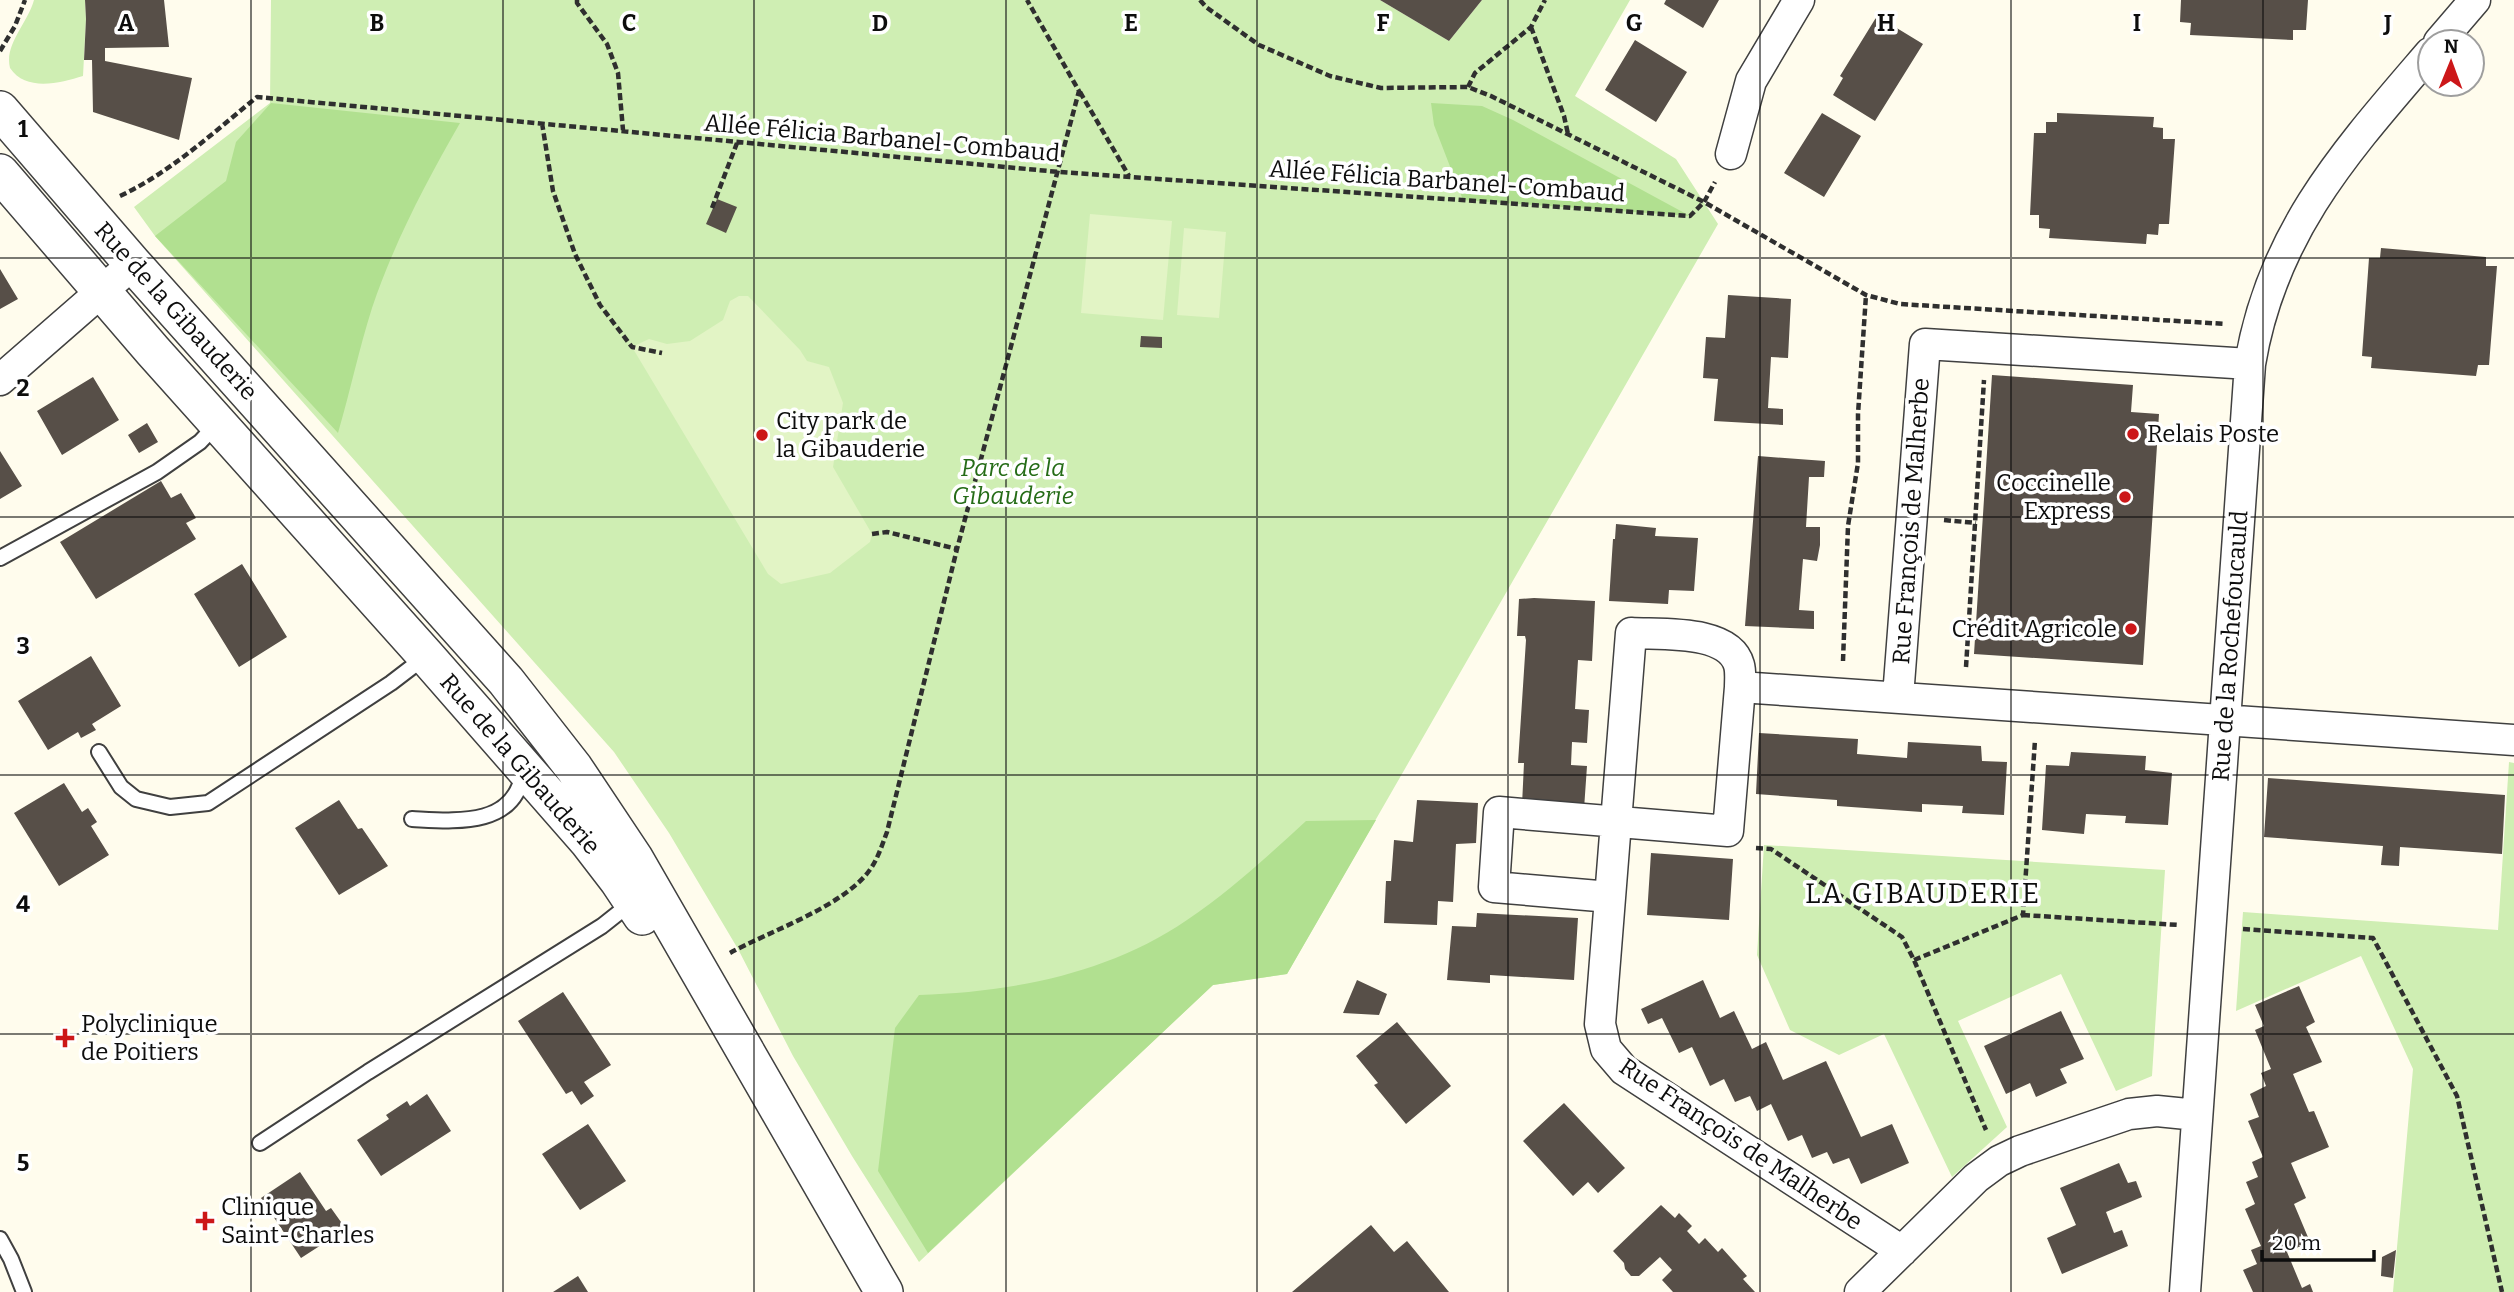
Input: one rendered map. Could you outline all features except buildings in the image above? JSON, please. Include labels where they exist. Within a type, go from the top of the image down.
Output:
[{"type":"street","points":[[1731,154],[1751,81],[1799,0]]},
{"type":"street","points":[[2451,28],[2475,0]]},
{"type":"street","name":"Rue de la Rochefoucauld","points":[[2185,1292],[2250,364],[2256,326],[2277,266],[2308,205],[2362,131],[2416,68]]},
{"type":"street","name":"Rue de la Gibauderie","points":[[0,110],[133,264],[506,681],[554,740],[634,858],[884,1292]]},
{"type":"street","name":"Rue de la Gibauderie","points":[[0,173],[587,841],[632,902],[672,964],[860,1292]]},
{"type":"street","points":[[0,380],[133,264]]},
{"type":"street","name":"Rue de la Gibauderie","points":[[102,292],[122,286],[135,292],[174,332],[278,452],[314,484],[354,510]]},
{"type":"street","name":"Rue François de Malherbe","points":[[1898,697],[1925,344],[1986,347]]},
{"type":"street","points":[[1986,347],[2250,364]]},
{"type":"street","name":"Rue François de Malherbe","points":[[1728,831],[1740,687],[1739,664],[1726,646],[1709,639],[1631,633],[1600,1024],[1605,1049],[1624,1070],[1902,1251]]},
{"type":"street","name":"Rue François de Malherbe","points":[[1740,687],[2514,740]]},
{"type":"street","points":[[1610,897],[1494,887],[1499,812],[1728,831]]},
{"type":"street","points":[[1860,1292],[1976,1178],[1999,1161],[2129,1114],[2157,1111],[2197,1115]]},
{"type":"lane","points":[[0,558],[157,472],[200,442],[218,423]]},
{"type":"lane","points":[[99,752],[121,787],[136,799],[170,807],[208,803],[391,683],[426,656]]},
{"type":"lane","points":[[412,819],[468,820],[485,817],[516,796],[524,768]]},
{"type":"lane","points":[[260,1143],[602,926],[632,902]]},
{"type":"lane","points":[[0,1239],[11,1259],[23,1292]]},
{"type":"path","points":[[0,51],[15,26],[25,0]]},
{"type":"path","points":[[577,0],[607,44],[618,73],[623,130]]},
{"type":"path","points":[[1027,0],[1129,176]]},
{"type":"path","points":[[1200,0],[1259,45],[1330,76],[1381,88],[1468,87],[1704,202],[1866,295],[1900,304],[2256,326]]},
{"type":"path","points":[[1468,87],[1475,73],[1531,27],[1545,0]]},
{"type":"path","points":[[1531,27],[1564,116],[1568,134]]},
{"type":"path","points":[[699,971],[827,904],[868,873],[877,858],[887,832],[957,550],[1079,91]]},
{"type":"path","name":"Allée Félicia Barbanel-Combaud","points":[[90,214],[181,158],[257,97],[1059,172],[1690,216],[1704,202]]},
{"type":"path","points":[[542,123],[553,191],[575,254],[600,305],[632,347],[662,353]]},
{"type":"path","points":[[712,208],[737,143]]},
{"type":"path","points":[[1842,694],[1848,526],[1858,463],[1858,414],[1866,295]]},
{"type":"path","points":[[1940,701],[1942,669],[1967,667],[1988,309]]},
{"type":"path","points":[[872,534],[887,532],[957,550]]},
{"type":"path","points":[[2022,915],[2035,734]]},
{"type":"path","points":[[1728,831],[1755,848],[1770,849],[1902,937],[1999,1161]]},
{"type":"path","points":[[1914,960],[2022,915],[2373,938],[2457,1096],[2502,1292]]},
{"type":"green space","points":[[34,0],[85,0],[83,76],[54,83],[34,83],[17,76],[10,68],[10,50]]},
{"type":"green space","name":"Parc de la Gibauderie","points":[[271,0],[1380,0],[1449,41],[1482,0],[1630,0],[1575,96],[1676,159],[1718,224],[1287,974],[1213,985],[919,1262],[793,1056],[738,949],[669,833],[614,752],[155,236],[134,207],[270,103]]},
{"type":"green space","points":[[271,103],[460,123],[390,260],[367,323],[338,433],[155,236],[226,181],[236,142]]},
{"type":"green space","points":[[1431,103],[1482,106],[1513,120],[1690,216],[1463,200],[1434,125]]},
{"type":"green space","points":[[1090,214],[1172,221],[1163,320],[1081,313]]},
{"type":"green space","points":[[1184,228],[1226,232],[1219,318],[1177,315]]},
{"type":"green space","name":"City park de la Gibauderie","points":[[739,296],[748,296],[800,350],[807,361],[829,367],[843,403],[833,467],[872,534],[870,542],[830,573],[781,584],[768,574],[632,347],[649,339],[667,344],[690,341],[723,320],[730,301]]},
{"type":"green space","points":[[2509,762],[2514,763],[2514,1292],[2393,1292],[2413,1069],[2361,956],[2236,1011],[2243,912],[2498,930]]},
{"type":"green space","points":[[1376,820],[1287,974],[1213,985],[928,1253],[878,1171],[895,1028],[919,995],[989,990],[1058,977],[1092,967],[1157,939],[1187,920],[1234,885],[1306,821]]},
{"type":"green space","points":[[1764,845],[2165,870],[2152,1076],[2116,1091],[2061,974],[1958,1021],[2007,1127],[1952,1177],[1884,1034],[1839,1055],[1790,1030],[1757,955]]},
{"type":"place","name":"Relais Poste","points":[[2133,434]]},
{"type":"place","name":"City park de la Gibauderie","points":[[762,435]]},
{"type":"place","name":"Coccinelle Express","points":[[2125,497]]},
{"type":"place","name":"Crédit Agricole","points":[[2131,629]]},
{"type":"place","name":"Polyclinique de Poitiers","points":[[65,1038]]},
{"type":"place","name":"Clinique Saint-Charles","points":[[205,1221]]},
{"type":"district","name":"LA GIBAUDERIE","points":[[1923,893]]}]
